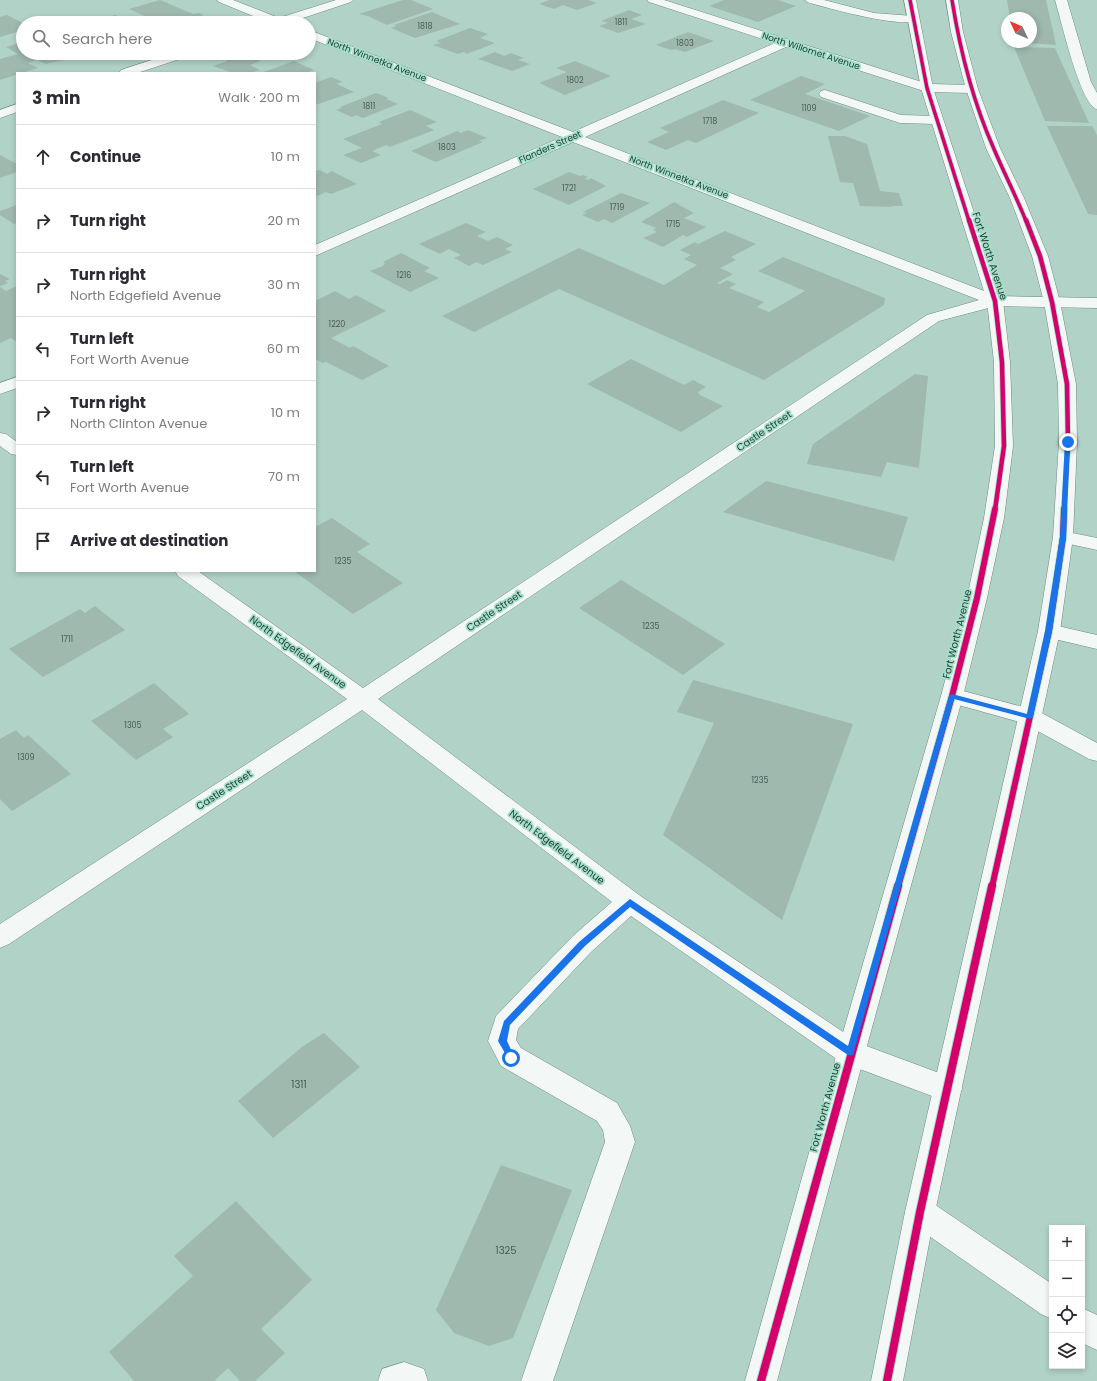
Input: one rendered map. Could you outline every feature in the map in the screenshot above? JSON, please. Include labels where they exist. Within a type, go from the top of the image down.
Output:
[{"type":"street","points":[[223,0],[262,16]]},
{"type":"street","points":[[300,16],[347,0]]},
{"type":"street","name":"North Willomet Avenue","points":[[653,0],[927,88],[972,89]]},
{"type":"street","points":[[811,0],[874,16],[911,9]]},
{"type":"street","points":[[887,1381],[920,1212],[1049,631],[1063,537],[1068,442],[1067,384],[1052,302],[1040,256],[1017,198],[993,148],[972,89],[957,32],[952,0]]},
{"type":"street","points":[[1061,0],[1085,82],[1097,105]]},
{"type":"street","name":"Fort Worth Avenue","points":[[761,1381],[850,1052],[952,696],[977,598],[993,525],[1004,446],[1002,362],[995,301],[936,120],[927,88],[911,9]]},
{"type":"street","name":"North Winnetka Avenue","points":[[316,37],[575,136],[995,301],[1097,303]]},
{"type":"street","name":"Flanders Street","points":[[316,251],[785,43]]},
{"type":"street","points":[[128,72],[164,60]]},
{"type":"street","points":[[825,94],[900,119],[936,120]]},
{"type":"street","points":[[0,114],[16,108]]},
{"type":"street","name":"Castle Street","points":[[0,937],[363,699],[933,318],[995,301]]},
{"type":"street","points":[[0,389],[16,382]]},
{"type":"street","points":[[0,438],[16,449]]},
{"type":"street","points":[[1063,537],[1097,544]]},
{"type":"street","name":"North Edgefield Avenue","points":[[186,572],[363,699],[630,902],[850,1052],[948,1089]]},
{"type":"street","points":[[1049,631],[1097,642]]},
{"type":"street","points":[[952,696],[1030,717],[1097,752]]},
{"type":"street","points":[[537,1381],[620,1142],[616,1126],[607,1112],[511,1058],[502,1041],[506,1024],[582,944],[630,902]]},
{"type":"street","points":[[920,1212],[1049,1301]]},
{"type":"street","points":[[1085,1326],[1097,1334]]},
{"type":"street","points":[[394,1381],[404,1378],[412,1381]]},
{"type":"building","points":[[160,0],[193,14],[199,13],[204,15],[144,16],[129,9]]},
{"type":"building","points":[[403,0],[411,0],[433,9],[387,25],[368,16],[359,14]]},
{"type":"building","points":[[549,0],[588,0],[597,3],[577,10],[563,5],[554,9],[539,4]]},
{"type":"building","points":[[724,0],[778,0],[796,6],[758,22],[709,6]]},
{"type":"building","points":[[1007,0],[1046,0],[1056,45],[1037,44],[1037,12],[1009,12]]},
{"type":"building","points":[[629,10],[642,15],[631,19],[646,24],[618,33],[599,26],[608,23],[601,21]]},
{"type":"building","points":[[432,12],[460,24],[415,38],[391,28],[396,26],[394,25]]},
{"type":"building","points":[[7,15],[16,20],[16,32],[0,37],[0,17]]},
{"type":"building","points":[[470,28],[488,34],[480,38],[495,43],[467,54],[464,52],[458,54],[433,45],[441,43],[436,41]]},
{"type":"building","points":[[688,32],[714,41],[685,52],[675,49],[671,50],[656,45]]},
{"type":"building","points":[[16,44],[16,53],[6,47]]},
{"type":"building","points":[[1014,48],[1055,48],[1089,123],[1045,121]]},
{"type":"building","points":[[495,52],[504,56],[511,53],[524,58],[518,60],[530,64],[512,71],[478,59]]},
{"type":"building","points":[[16,55],[16,60],[37,60],[28,63],[38,68],[25,72],[16,72],[16,75],[0,80],[0,59]]},
{"type":"building","points":[[37,60],[63,60],[46,64]]},
{"type":"building","points":[[225,60],[259,60],[261,61],[250,65],[260,70],[253,72],[230,72],[213,66],[227,61]]},
{"type":"building","points":[[294,61],[314,70],[309,72],[264,72]]},
{"type":"building","points":[[575,61],[611,76],[565,95],[539,83],[567,72],[556,68]]},
{"type":"building","points":[[801,76],[825,84],[805,94],[870,116],[839,131],[750,100]]},
{"type":"building","points":[[331,77],[343,82],[337,84],[354,92],[316,105],[316,83]]},
{"type":"building","points":[[376,93],[389,98],[386,99],[398,104],[363,118],[356,115],[352,117],[336,110],[342,108],[340,107]]},
{"type":"building","points":[[723,100],[759,113],[696,143],[688,140],[666,150],[647,142],[669,132],[660,128]]},
{"type":"building","points":[[410,110],[437,122],[426,126],[434,130],[390,147],[386,145],[372,151],[381,155],[361,163],[343,155],[362,148],[343,139],[382,124],[379,122]]},
{"type":"building","points":[[1047,126],[1092,126],[1097,135],[1097,215],[1088,214]]},
{"type":"building","points":[[468,130],[487,138],[479,141],[483,142],[436,162],[411,151],[457,131],[461,133]]},
{"type":"building","points":[[828,136],[845,136],[867,144],[880,191],[899,193],[903,206],[860,206],[853,183],[840,182]]},
{"type":"building","points":[[0,155],[16,163],[16,172],[0,178]]},
{"type":"building","points":[[320,170],[327,174],[332,171],[357,184],[331,194],[326,192],[316,197],[316,171]]},
{"type":"building","points":[[569,172],[588,177],[585,179],[588,180],[591,178],[606,186],[569,205],[533,189]]},
{"type":"building","points":[[621,193],[650,203],[612,223],[604,219],[598,222],[582,215],[587,213],[583,212]]},
{"type":"building","points":[[674,202],[694,213],[684,218],[706,227],[687,237],[683,235],[663,247],[643,238],[657,232],[653,230],[656,228],[641,222]]},
{"type":"building","points":[[16,205],[16,223],[14,224],[0,215],[0,211]]},
{"type":"building","points":[[466,223],[486,232],[477,236],[488,241],[497,237],[513,245],[505,249],[512,252],[483,265],[476,262],[469,266],[454,258],[461,255],[449,249],[440,254],[419,244]]},
{"type":"building","points":[[725,231],[756,244],[731,257],[736,260],[720,268],[733,274],[717,283],[720,284],[727,280],[736,284],[729,288],[764,302],[757,307],[769,312],[805,291],[758,271],[783,257],[885,298],[884,305],[764,380],[559,289],[474,332],[442,316],[579,248],[664,285],[697,265],[684,259],[691,255],[680,250],[695,242],[698,244]]},
{"type":"building","points":[[401,253],[430,268],[424,271],[439,278],[410,292],[370,271],[383,266],[385,263],[383,262]]},
{"type":"building","points":[[0,274],[10,279],[5,281],[8,283],[0,286]]},
{"type":"building","points":[[16,286],[16,341],[11,338],[0,343],[0,287],[6,291]]},
{"type":"building","points":[[335,291],[349,299],[356,295],[386,311],[331,338],[350,348],[353,346],[389,366],[362,380],[326,362],[323,363],[316,360],[316,300]]},
{"type":"building","points":[[631,359],[684,385],[693,380],[706,387],[698,392],[700,395],[723,406],[681,432],[587,384]]},
{"type":"building","points":[[915,374],[928,376],[919,468],[887,462],[881,477],[807,464],[813,444]]},
{"type":"building","points":[[766,481],[908,517],[894,561],[723,512]]},
{"type":"building","points":[[332,518],[370,544],[357,552],[403,583],[353,614],[295,572],[316,572],[316,526]]},
{"type":"building","points":[[621,580],[725,644],[683,675],[579,608]]},
{"type":"building","points":[[95,606],[125,630],[43,677],[9,649],[80,609],[85,613]]},
{"type":"building","points":[[693,680],[853,724],[782,920],[663,835],[714,723],[677,712]]},
{"type":"building","points":[[154,683],[189,714],[163,729],[173,737],[136,760],[91,721]]},
{"type":"building","points":[[16,730],[24,738],[28,735],[71,774],[12,811],[0,799],[0,739]]},
{"type":"building","points":[[324,1033],[360,1067],[273,1138],[238,1101],[302,1047]]},
{"type":"building","points":[[501,1165],[572,1190],[513,1338],[489,1346],[454,1333],[436,1310]]},
{"type":"building","points":[[236,1201],[312,1280],[261,1329],[285,1353],[255,1381],[240,1381],[228,1368],[214,1381],[134,1381],[109,1352],[193,1276],[174,1256]]},
{"type":"cycle path","points":[[761,1381],[851,1053],[952,696],[977,598],[994,518],[1004,446],[1002,362],[995,301],[927,88],[910,0]]},
{"type":"cycle path","points":[[887,1381],[920,1212],[1049,631],[1063,537],[1068,442],[1067,384],[1052,302],[1040,256],[1017,198],[993,148],[972,89],[957,32],[952,0]]},
{"type":"route","points":[[511,1058],[502,1041],[506,1024],[582,944],[630,902],[850,1052],[952,696],[1030,717],[1049,631],[1063,537],[1068,442]]}]
